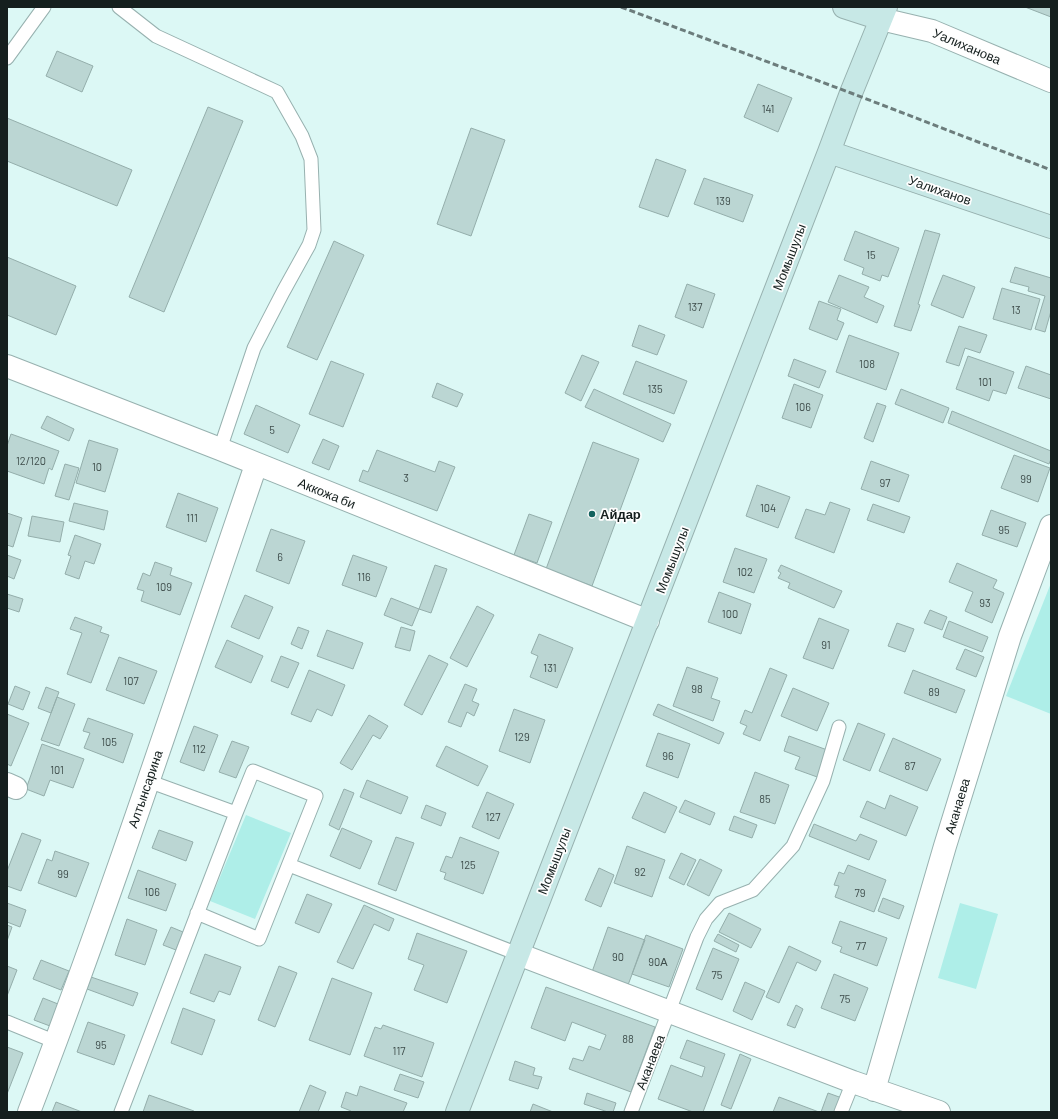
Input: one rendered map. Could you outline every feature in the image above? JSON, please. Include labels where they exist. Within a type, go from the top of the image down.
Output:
[{"type":"main road","points":[[844,7],[883,13]]},
{"type":"main road","name":"Момышулы","points":[[457,1112],[883,13]]},
{"type":"main road","name":"Уалиханов","points":[[829,152],[1051,227]]},
{"type":"street","name":"Уалиханова","points":[[883,13],[932,31],[1051,82]]},
{"type":"street","name":"Аккожа би","points":[[8,367],[220,449],[256,465],[648,621]]},
{"type":"street","name":"Алтынсарина","points":[[29,1112],[56,1042],[148,781],[256,465]]},
{"type":"street","name":"Аканаева","points":[[874,1090],[945,846],[1010,636],[1051,526]]},
{"type":"street","points":[[518,954],[874,1090],[938,1112]]},
{"type":"lane","points":[[7,58],[44,7]]},
{"type":"lane","points":[[119,7],[156,36],[277,92],[302,136],[311,159],[314,230],[309,245],[254,348],[220,449]]},
{"type":"lane","name":"Аканаева","points":[[631,1112],[697,937],[706,919],[720,904],[753,890],[793,846],[823,781],[839,727]]},
{"type":"lane","points":[[121,1112],[197,913],[253,771],[316,796],[259,939],[197,913]]},
{"type":"lane","points":[[148,781],[236,813]]},
{"type":"lane","points":[[289,865],[518,954]]},
{"type":"lane","points":[[7,1022],[56,1042]]},
{"type":"lane","points":[[841,1112],[853,1082]]},
{"type":"shaded area","points":[[1051,583],[1051,714],[1006,696]]},
{"type":"shaded area","points":[[246,815],[291,833],[255,919],[210,901]]},
{"type":"shaded area","points":[[960,903],[998,914],[976,989],[938,978]]},
{"type":"building","points":[[1025,7],[1051,7],[1051,17]]},
{"type":"building","points":[[57,51],[93,66],[82,92],[46,76]]},
{"type":"building","points":[[758,84],[792,98],[778,132],[744,117]]},
{"type":"building","points":[[208,107],[243,121],[164,312],[129,297]]},
{"type":"building","points":[[7,118],[132,170],[117,206],[7,161]]},
{"type":"building","points":[[471,128],[505,140],[471,236],[437,224]]},
{"type":"building","points":[[656,159],[686,170],[668,217],[639,207]]},
{"type":"building","points":[[704,178],[753,195],[743,222],[694,204]]},
{"type":"building","points":[[925,230],[940,234],[911,331],[894,326]]},
{"type":"building","points":[[855,231],[899,248],[888,277],[882,275],[880,281],[862,274],[864,268],[844,260]]},
{"type":"building","points":[[334,241],[364,255],[317,360],[287,347]]},
{"type":"building","points":[[7,257],[76,286],[56,335],[7,315]]},
{"type":"building","points":[[1015,267],[1051,278],[1051,311],[1045,332],[1035,329],[1045,296],[1028,291],[1029,287],[1010,282]]},
{"type":"building","points":[[839,275],[869,287],[864,297],[884,306],[877,323],[828,302]]},
{"type":"building","points":[[943,275],[975,287],[963,318],[931,305]]},
{"type":"building","points":[[687,284],[715,294],[703,328],[675,317]]},
{"type":"building","points":[[1002,288],[1040,299],[1031,330],[993,319]]},
{"type":"building","points":[[819,301],[841,309],[837,320],[844,323],[837,340],[809,329]]},
{"type":"building","points":[[639,325],[665,335],[657,355],[632,346]]},
{"type":"building","points":[[959,326],[987,335],[980,353],[965,348],[959,366],[946,362]]},
{"type":"building","points":[[849,335],[899,353],[886,390],[836,372]]},
{"type":"building","points":[[582,355],[599,362],[581,401],[565,393]]},
{"type":"building","points":[[968,356],[1014,372],[1006,394],[993,390],[989,401],[956,389]]},
{"type":"building","points":[[794,359],[826,371],[819,388],[788,376]]},
{"type":"building","points":[[331,361],[364,374],[343,427],[309,414]]},
{"type":"building","points":[[636,361],[687,381],[674,414],[623,394]]},
{"type":"building","points":[[1026,366],[1051,375],[1051,399],[1018,388]]},
{"type":"building","points":[[437,383],[463,394],[457,407],[432,397]]},
{"type":"building","points":[[794,384],[823,395],[811,428],[782,418]]},
{"type":"building","points":[[594,389],[671,424],[663,442],[585,407]]},
{"type":"building","points":[[901,389],[949,408],[943,423],[895,404]]},
{"type":"building","points":[[877,403],[886,406],[873,442],[864,438]]},
{"type":"building","points":[[256,405],[300,425],[288,453],[244,434]]},
{"type":"building","points":[[952,411],[1051,451],[1051,459],[1049,464],[948,423]]},
{"type":"building","points":[[47,416],[74,429],[69,441],[41,428]]},
{"type":"building","points":[[11,434],[59,451],[52,470],[49,468],[44,484],[7,471],[7,446]]},
{"type":"building","points":[[323,439],[339,446],[329,470],[312,463]]},
{"type":"building","points":[[89,440],[118,449],[105,492],[76,483]]},
{"type":"building","name":"Айдар","points":[[593,442],[639,459],[592,586],[546,569]]},
{"type":"building","points":[[377,450],[435,472],[439,461],[455,467],[437,511],[359,481],[363,470],[368,472]]},
{"type":"building","points":[[1014,455],[1050,468],[1038,502],[1001,488]]},
{"type":"building","points":[[871,461],[909,475],[899,502],[861,489]]},
{"type":"building","points":[[65,464],[79,468],[69,500],[55,496]]},
{"type":"building","points":[[757,485],[790,497],[778,528],[746,516]]},
{"type":"building","points":[[178,493],[218,508],[206,542],[166,527]]},
{"type":"building","points":[[830,502],[850,509],[834,553],[795,538],[806,509],[825,515]]},
{"type":"building","points":[[74,503],[108,511],[104,530],[69,521]]},
{"type":"building","points":[[873,504],[910,517],[904,533],[867,520]]},
{"type":"building","points":[[991,510],[1026,523],[1017,547],[982,535]]},
{"type":"building","points":[[7,513],[22,518],[13,547],[7,545]]},
{"type":"building","points":[[529,514],[552,522],[537,563],[514,555]]},
{"type":"building","points":[[32,516],[64,522],[60,542],[28,536]]},
{"type":"building","points":[[271,529],[305,541],[289,584],[256,571]]},
{"type":"building","points":[[75,535],[101,544],[94,564],[85,561],[79,579],[65,574],[71,556],[68,555]]},
{"type":"building","points":[[735,548],[767,559],[754,593],[723,582]]},
{"type":"building","points":[[7,555],[21,560],[14,579],[7,576]]},
{"type":"building","points":[[353,555],[387,567],[376,597],[342,585]]},
{"type":"building","points":[[155,562],[172,568],[170,575],[192,583],[180,615],[141,601],[144,591],[137,589],[143,573],[150,576]]},
{"type":"building","points":[[957,563],[997,580],[993,588],[1004,593],[992,623],[965,611],[973,592],[949,582]]},
{"type":"building","points":[[435,565],[447,569],[431,613],[419,609]]},
{"type":"building","points":[[781,565],[842,591],[834,608],[788,588],[790,583],[778,578],[781,573],[778,571]]},
{"type":"building","points":[[719,592],[751,604],[741,634],[708,622]]},
{"type":"building","points":[[7,594],[23,599],[19,612],[7,608]]},
{"type":"building","points":[[245,595],[273,607],[259,639],[231,627]]},
{"type":"building","points":[[391,598],[419,609],[412,626],[384,615]]},
{"type":"building","points":[[477,606],[494,615],[467,667],[450,658]]},
{"type":"building","points":[[930,610],[947,617],[942,630],[924,623]]},
{"type":"building","points":[[75,617],[102,627],[100,632],[109,635],[91,683],[67,674],[82,633],[70,629]]},
{"type":"building","points":[[819,618],[849,630],[833,669],[803,658]]},
{"type":"building","points":[[949,621],[988,637],[982,652],[943,637]]},
{"type":"building","points":[[897,623],[914,629],[905,652],[888,646]]},
{"type":"building","points":[[298,627],[309,631],[302,649],[291,644]]},
{"type":"building","points":[[401,627],[415,631],[410,651],[395,647]]},
{"type":"building","points":[[327,630],[363,643],[353,669],[317,656]]},
{"type":"building","points":[[539,634],[573,648],[557,688],[530,677],[538,656],[531,653]]},
{"type":"building","points":[[227,640],[263,656],[251,683],[215,667]]},
{"type":"building","points":[[965,649],[984,657],[976,677],[956,669]]},
{"type":"building","points":[[429,655],[448,664],[422,715],[404,705]]},
{"type":"building","points":[[281,656],[299,663],[288,688],[271,681]]},
{"type":"building","points":[[119,657],[157,671],[144,704],[106,690]]},
{"type":"building","points":[[687,667],[718,678],[711,698],[720,701],[713,721],[673,706]]},
{"type":"building","points":[[770,668],[787,675],[760,741],[743,734],[747,726],[740,723],[745,710],[752,713]]},
{"type":"building","points":[[309,670],[345,685],[332,716],[317,709],[311,722],[291,714]]},
{"type":"building","points":[[913,670],[965,690],[956,713],[904,693]]},
{"type":"building","points":[[465,684],[477,689],[472,701],[479,704],[474,716],[467,712],[461,727],[448,722]]},
{"type":"building","points":[[15,686],[30,692],[23,710],[8,704]]},
{"type":"building","points":[[46,687],[59,692],[51,713],[38,708]]},
{"type":"building","points":[[793,688],[829,703],[817,731],[781,716]]},
{"type":"building","points":[[57,697],[75,704],[59,746],[41,740]]},
{"type":"building","points":[[658,704],[724,733],[719,744],[653,715]]},
{"type":"building","points":[[514,709],[545,720],[530,763],[499,751]]},
{"type":"building","points":[[7,714],[29,723],[11,766],[7,764]]},
{"type":"building","points":[[369,715],[388,726],[380,739],[373,735],[352,770],[340,763]]},
{"type":"building","points":[[88,718],[133,734],[123,763],[84,748],[90,733],[83,731]]},
{"type":"building","points":[[858,723],[885,734],[870,771],[843,760]]},
{"type":"building","points":[[194,726],[218,735],[204,771],[180,762]]},
{"type":"building","points":[[658,733],[690,744],[678,778],[646,766]]},
{"type":"building","points":[[789,736],[830,751],[820,778],[795,769],[800,757],[784,751]]},
{"type":"building","points":[[893,738],[941,759],[927,791],[879,771]]},
{"type":"building","points":[[232,741],[249,747],[236,778],[219,772]]},
{"type":"building","points":[[42,744],[84,759],[73,788],[50,780],[44,796],[26,789]]},
{"type":"building","points":[[446,746],[488,766],[478,786],[436,766]]},
{"type":"building","points":[[755,772],[789,785],[775,824],[740,812]]},
{"type":"building","points":[[367,780],[408,797],[401,814],[360,797]]},
{"type":"building","points":[[344,789],[354,793],[339,830],[329,825]]},
{"type":"building","points":[[487,792],[514,804],[499,839],[472,827]]},
{"type":"building","points":[[644,792],[677,807],[665,833],[632,818]]},
{"type":"building","points":[[890,795],[918,807],[906,836],[860,817],[867,801],[885,809]]},
{"type":"building","points":[[685,800],[715,813],[710,825],[679,812]]},
{"type":"building","points":[[426,805],[446,813],[441,826],[421,818]]},
{"type":"building","points":[[734,816],[757,825],[752,838],[729,830]]},
{"type":"building","points":[[814,824],[856,841],[860,834],[877,841],[869,860],[809,836]]},
{"type":"building","points":[[342,828],[372,841],[360,869],[330,856]]},
{"type":"building","points":[[159,830],[193,842],[186,861],[152,848]]},
{"type":"building","points":[[22,833],[41,840],[21,891],[7,886],[7,871]]},
{"type":"building","points":[[396,837],[414,843],[396,891],[378,884]]},
{"type":"building","points":[[460,837],[499,852],[483,894],[444,879],[446,873],[440,871],[446,856],[452,858]]},
{"type":"building","points":[[627,846],[665,860],[652,897],[614,883]]},
{"type":"building","points":[[55,851],[89,863],[76,897],[38,883],[47,859],[52,861]]},
{"type":"building","points":[[681,853],[696,860],[684,885],[669,878]]},
{"type":"building","points":[[700,859],[722,870],[709,896],[687,885]]},
{"type":"building","points":[[848,865],[886,880],[874,912],[835,897],[839,886],[834,885],[839,872],[844,874]]},
{"type":"building","points":[[599,868],[614,875],[601,907],[585,900]]},
{"type":"building","points":[[138,870],[176,884],[166,911],[128,898]]},
{"type":"building","points":[[307,894],[332,904],[319,933],[295,923]]},
{"type":"building","points":[[883,898],[904,906],[899,919],[878,911]]},
{"type":"building","points":[[7,903],[26,910],[20,927],[7,922]]},
{"type":"building","points":[[364,905],[394,919],[389,931],[374,924],[353,969],[337,962]]},
{"type":"building","points":[[729,913],[761,929],[751,948],[719,932]]},
{"type":"building","points":[[127,919],[157,930],[145,965],[115,955]]},
{"type":"building","points":[[840,921],[887,938],[877,966],[840,952],[842,947],[832,943]]},
{"type":"building","points":[[7,925],[12,927],[7,941]]},
{"type":"building","points":[[171,927],[183,932],[176,950],[163,945]]},
{"type":"building","points":[[608,927],[645,940],[628,985],[592,972]]},
{"type":"building","points":[[417,933],[467,951],[447,1003],[414,990],[424,965],[408,959]]},
{"type":"building","points":[[718,934],[739,945],[736,952],[714,941]]},
{"type":"building","points":[[646,935],[683,949],[669,987],[632,974]]},
{"type":"building","points":[[789,946],[821,961],[816,971],[797,962],[779,1003],[766,997]]},
{"type":"building","points":[[713,948],[739,959],[722,1000],[696,989]]},
{"type":"building","points":[[205,954],[241,967],[230,995],[219,991],[214,1002],[190,993]]},
{"type":"building","points":[[41,960],[69,971],[61,990],[33,979]]},
{"type":"building","points":[[7,966],[17,970],[7,996]]},
{"type":"building","points":[[279,966],[297,973],[275,1027],[258,1020]]},
{"type":"building","points":[[834,974],[868,988],[855,1021],[821,1008]]},
{"type":"building","points":[[91,977],[138,993],[133,1006],[87,989]]},
{"type":"building","points":[[332,978],[372,993],[350,1055],[309,1040]]},
{"type":"building","points":[[745,982],[765,991],[752,1020],[733,1011]]},
{"type":"building","points":[[546,987],[655,1027],[631,1092],[569,1069],[573,1058],[583,1061],[589,1046],[600,1050],[606,1035],[572,1022],[565,1041],[531,1028]]},
{"type":"building","points":[[43,998],[58,1004],[50,1026],[34,1020]]},
{"type":"building","points":[[796,1005],[803,1009],[795,1028],[787,1025]]},
{"type":"building","points":[[183,1008],[215,1020],[202,1055],[171,1043]]},
{"type":"building","points":[[88,1022],[125,1035],[114,1065],[77,1052]]},
{"type":"building","points":[[383,1025],[434,1043],[422,1077],[364,1056],[375,1027],[381,1029]]},
{"type":"building","points":[[687,1040],[725,1054],[703,1112],[693,1112],[658,1099],[671,1065],[702,1077],[705,1067],[680,1058]]},
{"type":"building","points":[[7,1047],[23,1053],[7,1094]]},
{"type":"building","points":[[740,1054],[751,1059],[731,1109],[721,1105]]},
{"type":"building","points":[[515,1061],[535,1068],[533,1075],[542,1077],[538,1089],[509,1080]]},
{"type":"building","points":[[400,1074],[424,1082],[418,1098],[394,1090]]},
{"type":"building","points":[[310,1085],[326,1092],[318,1112],[299,1112]]},
{"type":"building","points":[[360,1086],[407,1103],[403,1112],[351,1112],[341,1107],[346,1092],[357,1096]]},
{"type":"building","points":[[587,1093],[616,1103],[613,1112],[608,1112],[584,1104]]},
{"type":"building","points":[[828,1093],[842,1098],[836,1112],[821,1112]]},
{"type":"building","points":[[149,1095],[194,1111],[143,1112]]},
{"type":"building","points":[[779,1097],[819,1112],[773,1112]]},
{"type":"building","points":[[56,1102],[82,1112],[52,1112]]},
{"type":"building","points":[[533,1104],[553,1112],[530,1112]]},
{"type":"railway","points":[[621,7],[1051,170]]},
{"type":"place","name":"Айдар","points":[[592,514]]}]
